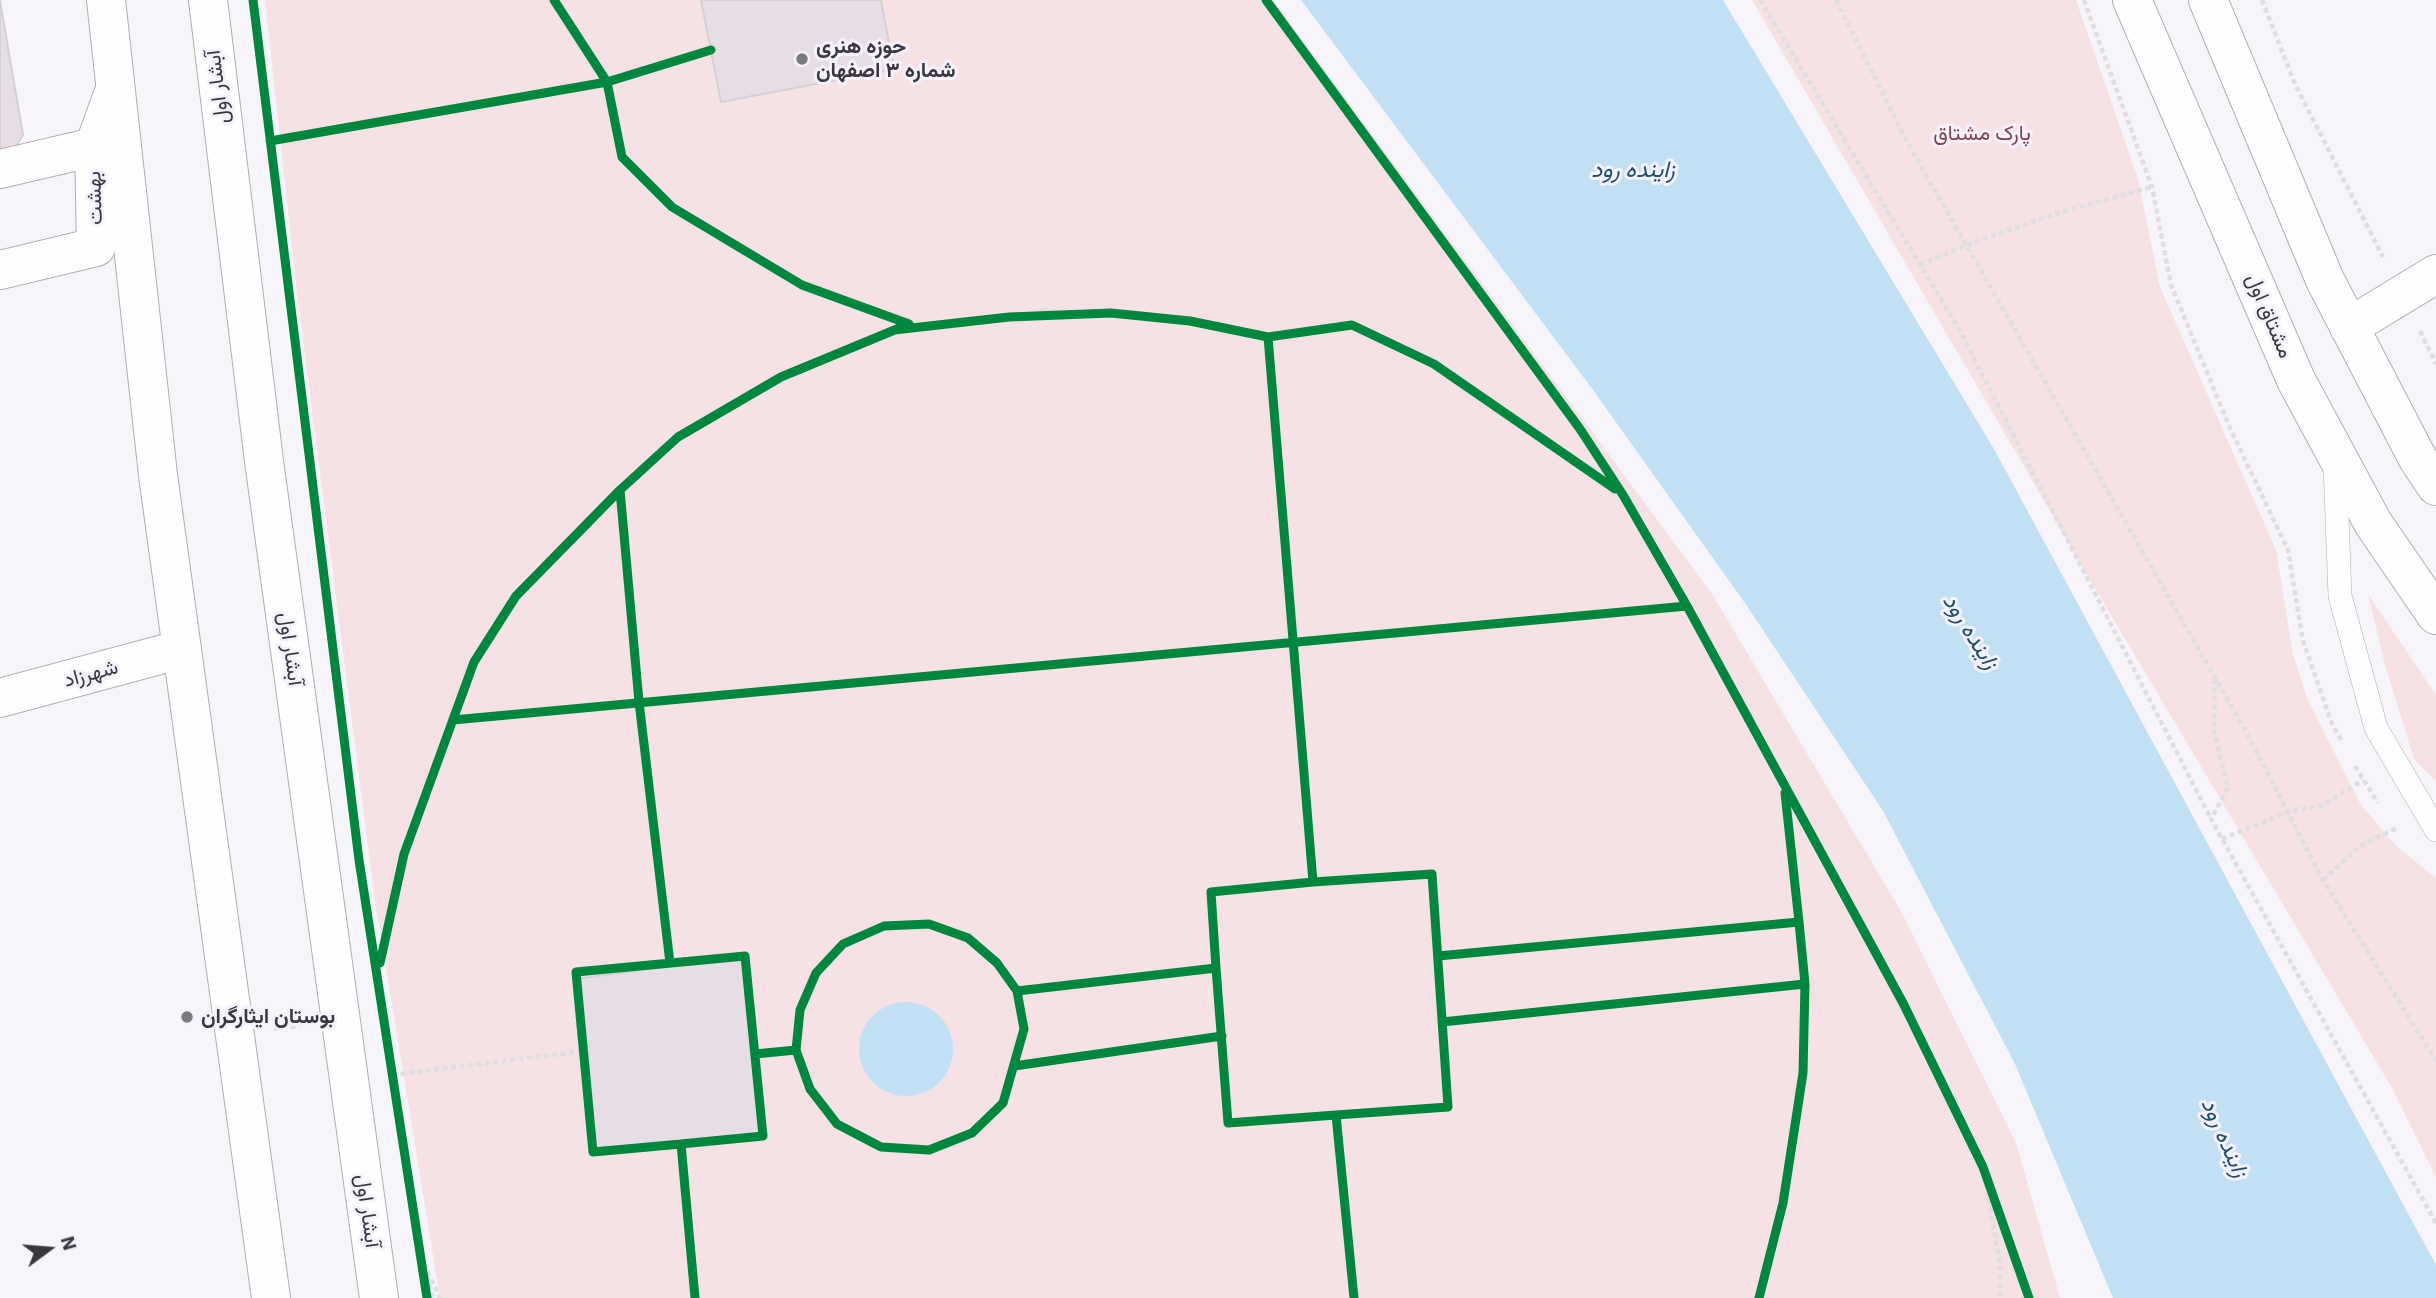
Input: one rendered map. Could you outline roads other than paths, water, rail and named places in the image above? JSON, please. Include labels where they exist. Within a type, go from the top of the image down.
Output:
[{"type":"main road","points":[[106,0],[158,475],[271,1298]]},
{"type":"main road","name":"آبشار اول","points":[[208,0],[264,461],[379,1298]]},
{"type":"main road","name":"مشتاق اول","points":[[2132,0],[2296,380],[2373,523],[2436,615]]},
{"type":"main road","points":[[2208,0],[2325,280],[2418,459],[2436,486]]},
{"type":"main road","points":[[94,147],[116,89]]},
{"type":"main road","name":"بهشت","points":[[0,169],[94,147],[96,247],[0,270]]},
{"type":"main road","points":[[96,247],[136,276]]},
{"type":"main road","points":[[2349,327],[2436,274]]},
{"type":"main road","name":"شهرزاد","points":[[0,698],[182,649]]},
{"type":"lane","points":[[2335,451],[2340,596],[2376,728],[2432,828],[2436,830]]},
{"type":"water","name":"زاینده رود","points":[[1301,0],[1723,0],[1994,449],[2436,1265],[2436,1298],[2113,1298],[2015,1064],[1883,811],[1747,606],[1593,390]]},
{"type":"water","points":[[906,1002],[924,1006],[939,1016],[949,1031],[953,1049],[949,1067],[939,1082],[924,1092],[906,1096],[888,1092],[873,1082],[863,1067],[859,1049],[863,1031],[873,1016],[888,1006]]},
{"type":"place","name":"حوزه هنری شماره ۳ اصفهان","points":[[802,59]]},
{"type":"place","name":"بوستان ایثارگران","points":[[187,1017]]},
{"type":"park label","name":"پارک مشتاق","points":[[1982,134]]}]
